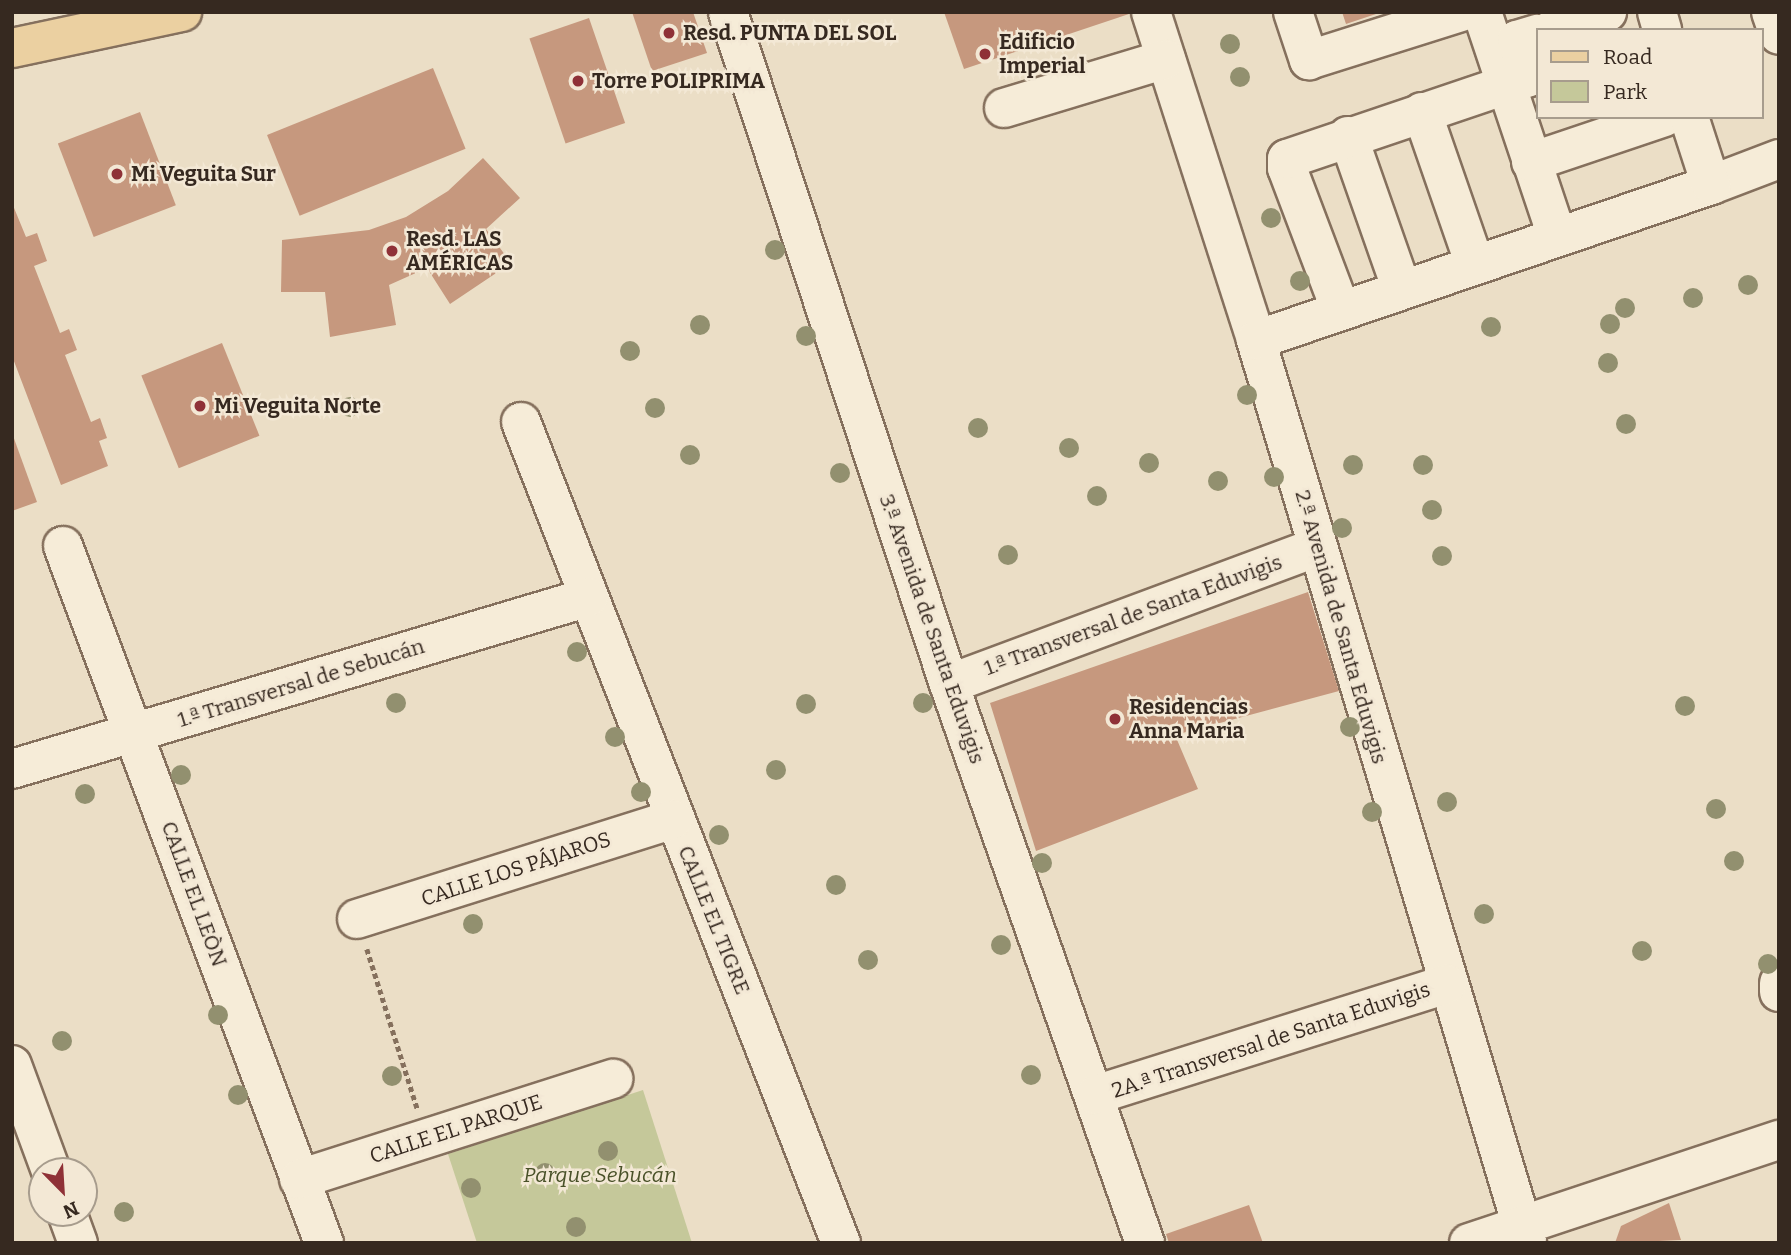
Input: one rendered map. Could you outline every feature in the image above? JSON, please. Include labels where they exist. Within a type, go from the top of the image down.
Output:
[{"type":"main road","points":[[12,48],[182,12]]},
{"type":"street","name":"3.ª Avenida de Santa Eduvigis","points":[[728,12],[949,684],[1145,1243]]},
{"type":"street","name":"2.ª Avenida de Santa Eduvigis","points":[[1151,12],[1256,340],[1447,984],[1524,1233]]},
{"type":"street","points":[[1293,12],[1309,60],[1461,12]]},
{"type":"street","points":[[1482,12],[1518,99],[1531,162],[1557,236]]},
{"type":"street","points":[[1557,28],[1607,12]]},
{"type":"street","points":[[1771,12],[1779,35]]},
{"type":"street","points":[[1518,99],[1529,77],[1517,40],[1536,34]]},
{"type":"street","points":[[1004,108],[1166,59]]},
{"type":"street","points":[[1340,308],[1287,168],[1287,159],[1295,153],[1422,112],[1518,99]]},
{"type":"street","points":[[1422,112],[1475,265]]},
{"type":"street","points":[[1531,162],[1659,119]]},
{"type":"street","points":[[1690,119],[1711,185]]},
{"type":"street","points":[[1348,135],[1402,289]]},
{"type":"street","points":[[1256,340],[1340,308],[1711,185],[1779,159]]},
{"type":"street","name":"CALLE EL TIGRE","points":[[521,422],[841,1243]]},
{"type":"street","name":"CALLE EL LEÒN","points":[[63,546],[135,732],[324,1243]]},
{"type":"street","name":"1.ª Transversal de Santa Eduvigis","points":[[949,684],[1317,547]]},
{"type":"street","name":"1.ª Transversal de Sebucán","points":[[12,769],[589,597]]},
{"type":"street","name":"CALLE LOS PÁJAROS","points":[[357,919],[674,818]]},
{"type":"street","points":[[1779,983],[1779,992]]},
{"type":"street","name":"2A.ª Transversal de Santa Eduvigis","points":[[1095,1096],[1447,984]]},
{"type":"street","points":[[12,1065],[46,1157]]},
{"type":"street","name":"CALLE EL PARQUE","points":[[299,1179],[613,1079]]},
{"type":"street","points":[[1469,1243],[1524,1233],[1779,1140]]},
{"type":"path","points":[[357,919],[426,1138]]},
{"type":"green space","name":"Parque Sebucán","points":[[643,1090],[692,1243],[477,1243],[448,1154]]},
{"type":"building","name":"Resd. PUNTA DEL SOL","points":[[632,12],[693,12],[707,53],[652,71]]},
{"type":"building","name":"Edificio Imperial","points":[[944,12],[1131,12],[1132,13],[964,69]]},
{"type":"building","points":[[1342,12],[1379,12],[1379,13],[1346,24]]},
{"type":"building","name":"Torre POLIPRIMA","points":[[589,18],[625,123],[566,143],[529,39]]},
{"type":"building","points":[[433,68],[466,149],[300,216],[267,135]]},
{"type":"building","name":"Mi Veguita Sur","points":[[140,112],[176,205],[94,237],[58,144]]},
{"type":"building","name":"Resd. LAS AMÉRICAS","points":[[483,158],[520,198],[486,229],[511,263],[450,304],[427,268],[389,285],[396,325],[330,337],[325,292],[281,292],[282,240],[369,230],[406,217],[448,191]]},
{"type":"building","points":[[12,203],[26,237],[37,233],[47,261],[34,266],[60,333],[69,329],[77,350],[65,355],[91,422],[100,418],[107,438],[99,441],[108,466],[61,485],[12,356]]},
{"type":"building","name":"Mi Veguita Norte","points":[[222,343],[259,436],[179,468],[141,376]]},
{"type":"building","points":[[12,433],[37,502],[12,511]]},
{"type":"building","name":"Residencias Anna Maria","points":[[1308,592],[1339,691],[1175,735],[1198,789],[1036,851],[990,703]]},
{"type":"building","points":[[1669,1203],[1681,1240],[1615,1243],[1621,1226]]},
{"type":"building","points":[[1249,1205],[1263,1243],[1169,1243],[1166,1234]]},
{"type":"place","name":"Resd. PUNTA DEL SOL","points":[[669,33]]},
{"type":"place","name":"Edificio Imperial","points":[[985,54]]},
{"type":"place","name":"Torre POLIPRIMA","points":[[578,81]]},
{"type":"place","name":"Mi Veguita Sur","points":[[117,174]]},
{"type":"place","name":"Resd. LAS AMÉRICAS","points":[[392,251]]},
{"type":"place","name":"Mi Veguita Norte","points":[[200,406]]},
{"type":"place","name":"Residencias Anna Maria","points":[[1115,719]]}]
